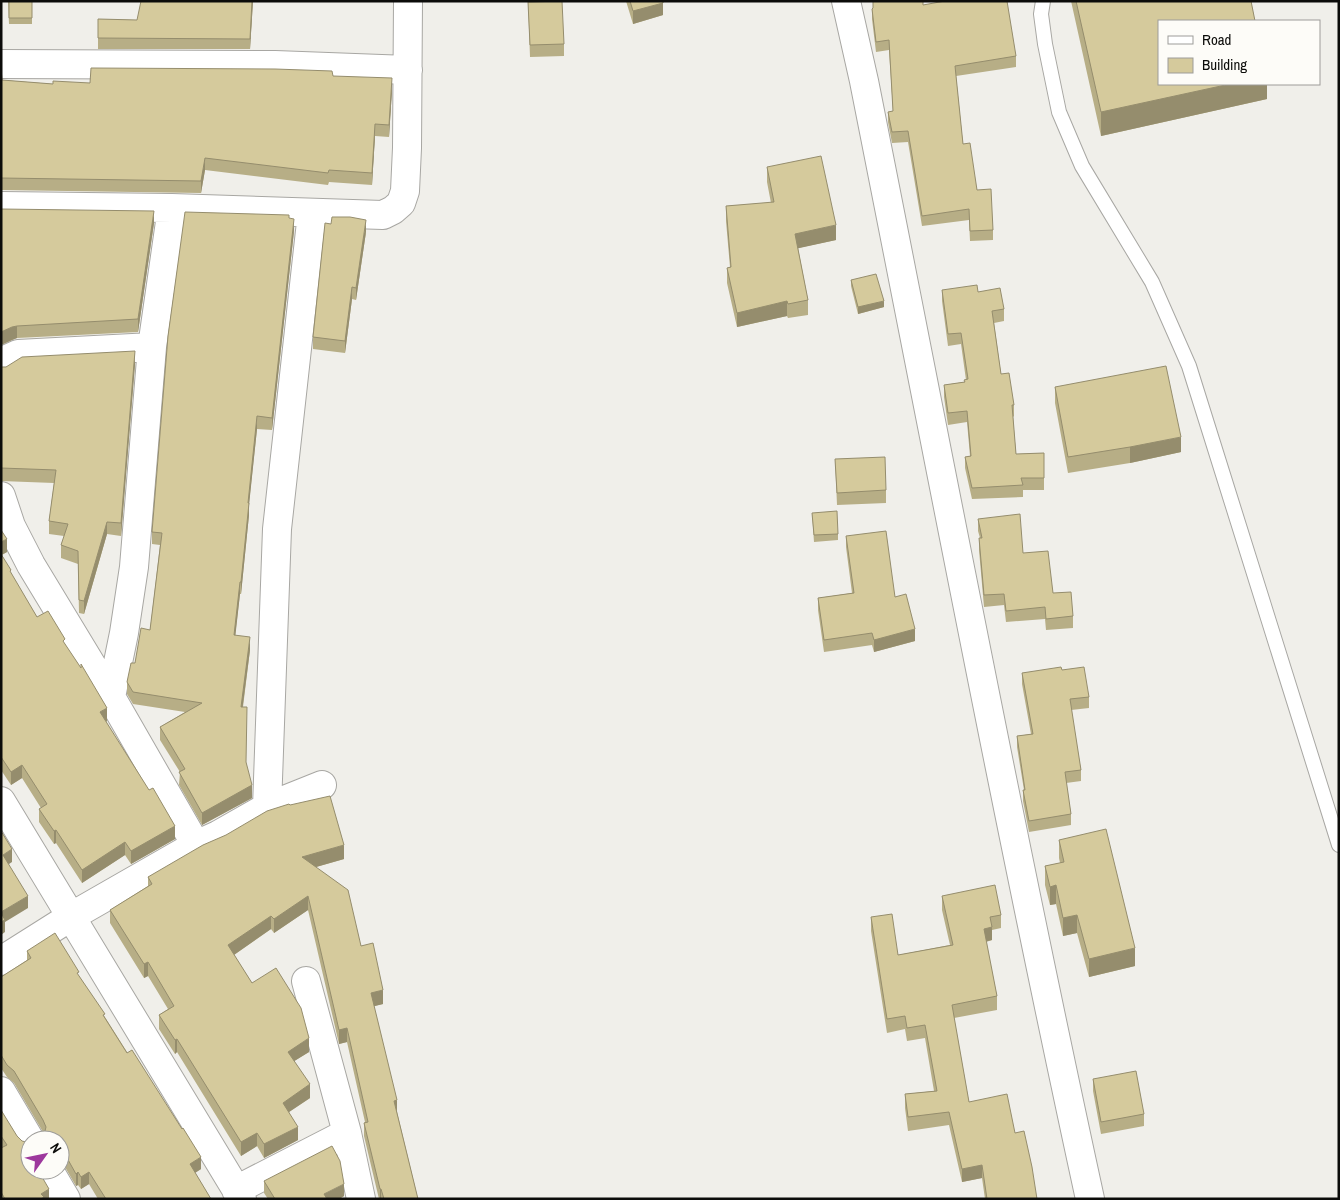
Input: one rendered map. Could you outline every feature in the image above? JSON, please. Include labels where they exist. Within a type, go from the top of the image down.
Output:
[{"type":"street","points":[[1,206],[172,208],[384,215],[401,203],[405,191],[408,1]]},
{"type":"street","points":[[846,1],[866,91],[1011,819],[1090,1199]]},
{"type":"street","points":[[1,64],[275,65],[408,70]]},
{"type":"street","points":[[111,697],[124,633],[134,567],[152,347],[172,208]]},
{"type":"street","points":[[267,807],[277,530],[312,213]]},
{"type":"street","points":[[1,365],[7,359],[18,354],[152,347]]},
{"type":"street","points":[[1,496],[11,526],[31,565],[111,697],[196,845]]},
{"type":"street","points":[[1,961],[72,916],[196,845],[267,807],[322,785]]},
{"type":"street","points":[[1,800],[239,1194],[347,1133]]},
{"type":"street","points":[[306,980],[347,1133],[361,1199]]},
{"type":"street","points":[[1,1092],[24,1130]]},
{"type":"street","points":[[54,1180],[66,1199]]},
{"type":"lane","points":[[1043,1],[1041,14],[1045,44],[1059,112],[1082,166],[1152,282],[1189,366],[1339,846]]},
{"type":"building","points":[[9,1],[32,1],[32,18],[9,18]]},
{"type":"building","points":[[141,1],[252,1],[250,39],[98,38],[98,19],[137,20]]},
{"type":"building","points":[[562,1],[564,44],[530,45],[528,2]]},
{"type":"building","points":[[630,1],[663,1],[663,3],[633,11]]},
{"type":"building","points":[[873,1],[923,1],[923,5],[945,1],[1007,1],[1016,56],[955,66],[963,144],[970,143],[977,190],[991,189],[993,230],[970,231],[969,209],[922,216],[908,131],[892,132],[888,112],[893,111],[889,40],[876,42],[872,9]]},
{"type":"building","points":[[1076,1],[1251,1],[1255,20],[1158,20],[1158,85],[1225,85],[1101,112]]},
{"type":"building","points":[[1,68],[2,80],[53,84],[53,81],[90,83],[91,68],[275,69],[332,71],[333,76],[392,78],[389,125],[375,124],[372,173],[329,170],[328,173],[205,158],[201,181],[1,178]]},
{"type":"building","points":[[821,156],[836,225],[795,234],[808,300],[788,304],[787,301],[737,313],[727,268],[731,267],[726,206],[774,202],[767,167]]},
{"type":"building","points":[[1,209],[154,211],[138,319],[17,326],[1,332]]},
{"type":"building","points":[[185,212],[289,215],[289,218],[294,219],[272,418],[257,416],[234,635],[250,637],[241,707],[247,707],[246,762],[252,785],[202,813],[179,772],[185,769],[160,727],[202,703],[133,692],[127,682],[131,663],[135,663],[141,628],[150,630],[162,533],[152,532],[168,336]]},
{"type":"building","points":[[332,217],[350,217],[366,220],[356,288],[352,287],[345,341],[313,337],[325,223],[331,224]]},
{"type":"building","points":[[876,274],[884,301],[858,307],[851,280]]},
{"type":"building","points":[[977,285],[978,292],[1000,288],[1004,309],[992,311],[1001,374],[1009,373],[1014,405],[1012,405],[1016,454],[1044,453],[1044,478],[1021,478],[1023,485],[972,488],[965,457],[971,456],[967,411],[948,413],[944,385],[965,382],[964,380],[968,379],[961,333],[948,334],[942,290]]},
{"type":"building","points":[[135,351],[121,523],[107,522],[84,601],[79,600],[78,551],[61,545],[68,524],[49,521],[56,470],[1,468],[1,367],[6,367],[22,357]]},
{"type":"building","points":[[1166,366],[1181,437],[1068,457],[1055,387]]},
{"type":"building","points":[[885,457],[886,490],[837,493],[835,459]]},
{"type":"building","points":[[837,511],[838,534],[814,535],[812,513]]},
{"type":"building","points":[[1020,514],[1023,553],[1048,551],[1053,593],[1071,592],[1073,616],[1046,619],[1045,607],[1006,611],[1004,594],[984,595],[979,538],[982,538],[978,519]]},
{"type":"building","points":[[1,530],[7,539],[1,542]]},
{"type":"building","points":[[886,531],[895,597],[906,594],[915,629],[874,640],[872,633],[824,640],[818,598],[854,593],[846,536]]},
{"type":"building","points":[[1,554],[37,617],[48,611],[65,639],[63,641],[81,668],[81,664],[107,708],[100,712],[149,790],[153,788],[175,826],[131,851],[125,842],[82,870],[56,830],[54,831],[39,809],[47,804],[22,765],[11,772],[1,757]]},
{"type":"building","points":[[1061,667],[1062,670],[1084,667],[1089,697],[1070,699],[1081,770],[1065,772],[1071,814],[1029,821],[1023,790],[1025,790],[1017,736],[1033,734],[1022,673]]},
{"type":"building","points":[[330,796],[344,845],[302,857],[348,890],[361,946],[373,943],[383,990],[371,993],[397,1100],[394,1101],[418,1199],[384,1199],[380,1189],[364,1123],[368,1122],[347,1028],[339,1030],[308,896],[274,919],[271,916],[228,945],[252,983],[276,968],[301,1008],[309,1038],[288,1052],[310,1084],[283,1103],[298,1127],[264,1144],[257,1133],[241,1142],[177,1039],[175,1040],[159,1015],[174,1006],[148,962],[144,964],[110,910],[152,884],[148,877],[267,811],[289,804]]},
{"type":"building","points":[[1106,829],[1135,948],[1089,959],[1077,915],[1063,918],[1056,885],[1050,887],[1045,866],[1064,862],[1059,840]]},
{"type":"building","points":[[1,831],[12,849],[3,855],[28,896],[1,912]]},
{"type":"building","points":[[995,885],[1001,915],[990,917],[992,927],[984,929],[997,996],[952,1005],[969,1102],[1007,1094],[1015,1133],[1024,1131],[1037,1199],[987,1199],[982,1165],[962,1169],[949,1112],[908,1117],[905,1094],[937,1091],[925,1025],[907,1028],[905,1016],[887,1019],[871,917],[892,914],[898,955],[953,945],[942,896]]},
{"type":"building","points":[[1,913],[5,920],[1,922]]},
{"type":"building","points":[[55,933],[79,972],[77,973],[105,1014],[103,1015],[127,1053],[132,1050],[201,1157],[190,1164],[211,1199],[106,1199],[89,1172],[81,1177],[78,1172],[76,1174],[70,1163],[70,1130],[45,1130],[43,1120],[14,1071],[7,1065],[1,1055],[1,977],[31,958],[27,951]]},
{"type":"building","points":[[1136,1071],[1144,1114],[1101,1122],[1093,1079]]},
{"type":"building","points":[[1,1110],[20,1139],[20,1180],[44,1180],[49,1189],[41,1194],[44,1197],[41,1199],[5,1199],[1,1192],[1,1148],[7,1145],[1,1136]]},
{"type":"building","points":[[332,1146],[340,1161],[344,1184],[324,1194],[327,1199],[275,1199],[264,1181]]}]
